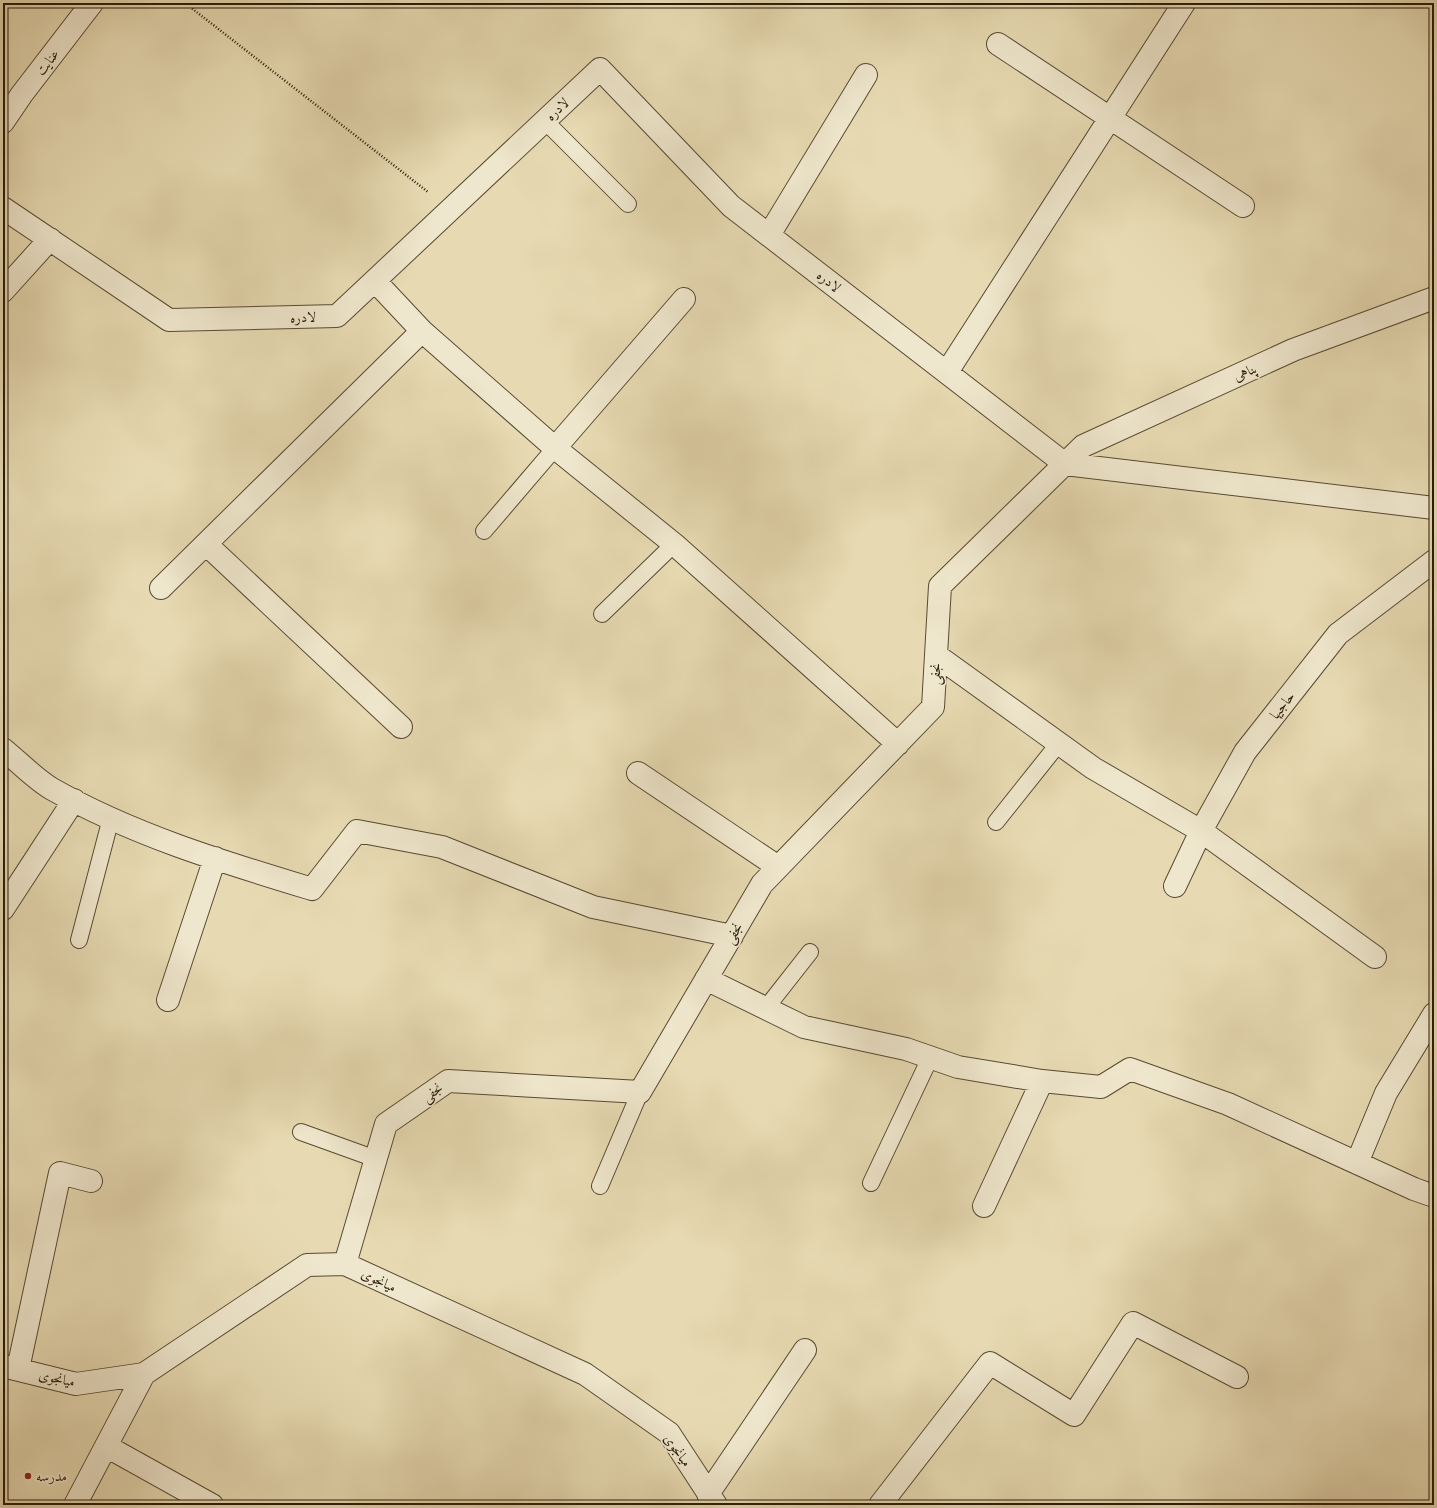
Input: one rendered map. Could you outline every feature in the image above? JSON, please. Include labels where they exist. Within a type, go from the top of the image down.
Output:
[{"type":"street","name":"عنایت","points":[[3,122],[22,94],[92,3]]},
{"type":"street","points":[[947,372],[1184,3]]},
{"type":"street","points":[[998,44],[1243,206]]},
{"type":"street","name":"لادره","points":[[3,208],[169,320],[337,316],[600,69],[731,206],[1065,464]]},
{"type":"street","points":[[769,235],[866,75]]},
{"type":"street","points":[[3,291],[50,239]]},
{"type":"street","points":[[375,281],[422,331],[555,448],[674,544],[898,744]]},
{"type":"street","name":"پناهی","points":[[1065,464],[1083,446],[1292,350],[1434,298]]},
{"type":"street","points":[[555,448],[684,299]]},
{"type":"street","points":[[161,588],[422,331]]},
{"type":"street","points":[[1065,464],[1434,508]]},
{"type":"street","name":"نجفی","points":[[345,1264],[386,1124],[448,1080],[640,1092],[762,884],[933,707],[940,586],[1065,464]]},
{"type":"street","points":[[206,544],[401,727]]},
{"type":"street","name":"حاجیها","points":[[1175,886],[1202,830],[1245,752],[1338,634],[1434,561]]},
{"type":"street","points":[[936,655],[1093,768],[1202,830],[1375,957]]},
{"type":"street","points":[[3,749],[51,788],[132,829],[215,858],[312,889],[357,831],[442,847],[593,907],[732,936]]},
{"type":"street","points":[[638,773],[778,867]]},
{"type":"street","points":[[3,909],[74,800]]},
{"type":"street","points":[[168,1000],[215,858]]},
{"type":"street","points":[[706,979],[804,1027],[906,1049],[958,1067],[1042,1081],[1101,1087],[1130,1068],[1228,1104],[1414,1189],[1434,1196]]},
{"type":"street","points":[[1357,1163],[1386,1093],[1434,1014]]},
{"type":"street","points":[[984,1206],[1042,1081]]},
{"type":"street","points":[[10,1367],[60,1173],[91,1181]]},
{"type":"street","name":"میانجوی","points":[[10,1367],[76,1384],[144,1374],[307,1265],[345,1264],[585,1374],[669,1433],[712,1499]]},
{"type":"street","points":[[880,1505],[990,1362],[1074,1415],[1133,1324],[1238,1378]]},
{"type":"street","points":[[712,1499],[805,1350]]},
{"type":"street","points":[[74,1505],[144,1374]]},
{"type":"street","points":[[106,1446],[212,1505]]},
{"type":"lane","points":[[545,121],[628,204]]},
{"type":"lane","points":[[484,531],[555,448]]},
{"type":"lane","points":[[602,614],[674,544]]},
{"type":"lane","points":[[996,822],[1059,743]]},
{"type":"lane","points":[[79,940],[111,818]]},
{"type":"lane","points":[[766,1008],[810,952]]},
{"type":"lane","points":[[871,1183],[930,1058]]},
{"type":"lane","points":[[600,1186],[640,1092]]},
{"type":"lane","points":[[301,1132],[376,1159]]},
{"type":"path","points":[[185,3],[451,209]]},
{"type":"place","name":"مدرسه","points":[[28,1476]]}]
